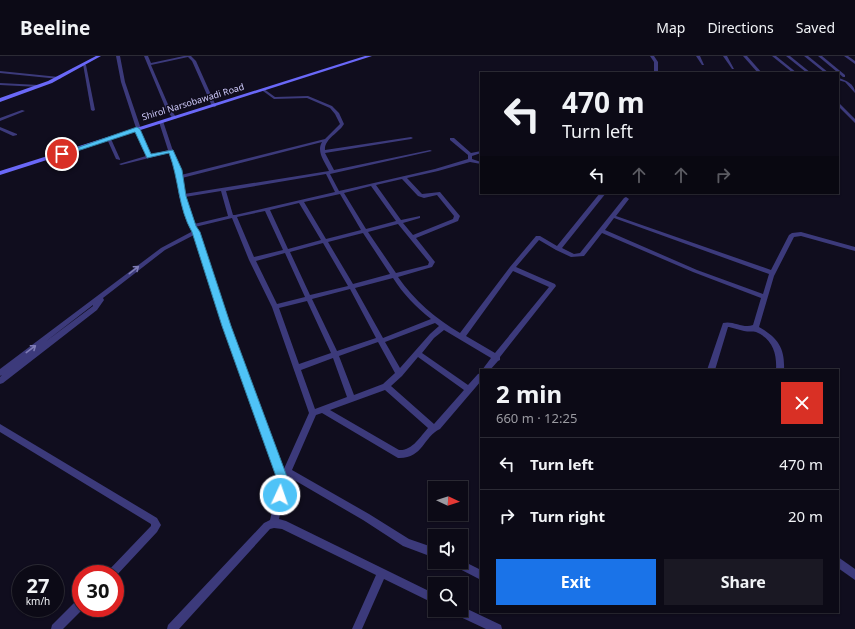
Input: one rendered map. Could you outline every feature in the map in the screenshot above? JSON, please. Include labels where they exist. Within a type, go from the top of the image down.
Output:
[{"type":"main road","points":[[1,100],[59,78],[100,56]]},
{"type":"main road","name":"Shirol Narsobawadi Road","points":[[0,173],[370,56]]},
{"type":"street","points":[[118,56],[123,82],[138,129],[149,157]]},
{"type":"street","points":[[146,56],[148,64],[168,109],[175,118]]},
{"type":"street","points":[[148,64],[187,56],[194,61],[214,106]]},
{"type":"street","points":[[652,56],[656,62],[656,72]]},
{"type":"street","points":[[698,56],[703,64]]},
{"type":"street","points":[[725,56],[734,68]]},
{"type":"street","points":[[745,56],[759,72]]},
{"type":"street","points":[[774,56],[794,72]]},
{"type":"street","points":[[788,56],[808,72]]},
{"type":"street","points":[[806,56],[826,72]]},
{"type":"street","points":[[820,56],[844,76]]},
{"type":"street","points":[[846,56],[855,64]]},
{"type":"street","points":[[84,65],[93,110]]},
{"type":"street","points":[[0,72],[59,78]]},
{"type":"street","points":[[839,79],[846,81],[855,92]]},
{"type":"street","points":[[0,84],[39,86]]},
{"type":"street","points":[[179,177],[326,140],[335,134],[342,124],[337,113],[331,107],[305,96],[274,98],[264,90]]},
{"type":"street","points":[[839,104],[855,122]]},
{"type":"street","points":[[0,120],[23,110]]},
{"type":"street","points":[[161,122],[178,170],[182,196],[283,482]]},
{"type":"street","points":[[0,128],[15,135]]},
{"type":"street","points":[[109,138],[119,162],[149,157],[171,151]]},
{"type":"street","points":[[324,152],[411,138]]},
{"type":"street","points":[[452,139],[470,157],[480,163]]},
{"type":"street","points":[[326,140],[322,148],[329,172],[339,193],[402,287],[425,311],[443,326],[497,358]]},
{"type":"street","points":[[182,196],[329,172],[430,151]]},
{"type":"street","points":[[0,373],[163,249],[194,229],[233,216],[436,170],[480,152]]},
{"type":"street","points":[[404,178],[420,195],[424,196],[438,193],[457,216],[456,220],[412,236]]},
{"type":"street","points":[[275,307],[394,274],[430,266],[432,264],[373,185]]},
{"type":"street","points":[[223,190],[252,260],[275,307],[313,413],[283,482],[274,523]]},
{"type":"street","points":[[558,249],[602,194]]},
{"type":"street","points":[[462,336],[512,268],[538,238],[572,256],[580,256],[602,231],[626,199]]},
{"type":"street","points":[[301,201],[351,286],[399,374]]},
{"type":"street","points":[[267,209],[336,355],[352,399]]},
{"type":"street","points":[[612,216],[772,273]]},
{"type":"street","points":[[252,260],[418,217]]},
{"type":"street","points":[[602,231],[695,271],[765,297]]},
{"type":"street","points":[[755,328],[772,273],[789,238],[795,234],[855,249]]},
{"type":"street","points":[[487,369],[553,286],[512,268]]},
{"type":"street","points":[[0,382],[95,308],[101,300],[99,297]]},
{"type":"street","points":[[297,368],[436,320]]},
{"type":"street","points":[[711,369],[725,325],[734,325],[750,330],[755,328],[767,335],[775,343],[780,359],[780,369]]},
{"type":"street","points":[[313,413],[386,386],[443,326]]},
{"type":"street","points":[[417,353],[469,390]]},
{"type":"street","points":[[322,409],[398,454],[403,455],[409,453],[433,428],[438,426],[480,377]]},
{"type":"street","points":[[386,386],[433,428]]},
{"type":"street","points":[[0,428],[154,521],[156,525],[150,535],[120,565]]},
{"type":"street","points":[[288,472],[366,517],[406,543],[428,551]]},
{"type":"street","points":[[172,629],[267,526],[274,523],[283,524],[428,596]]},
{"type":"street","points":[[839,563],[855,575]]},
{"type":"street","points":[[468,568],[480,574]]},
{"type":"street","points":[[357,629],[382,573]]},
{"type":"street","points":[[56,629],[72,613]]},
{"type":"street","points":[[468,615],[497,629]]},
{"type":"route","points":[[62,154],[137,129],[149,157],[171,151],[178,170],[182,196],[192,226],[196,232],[227,326],[283,482],[280,495]]}]
